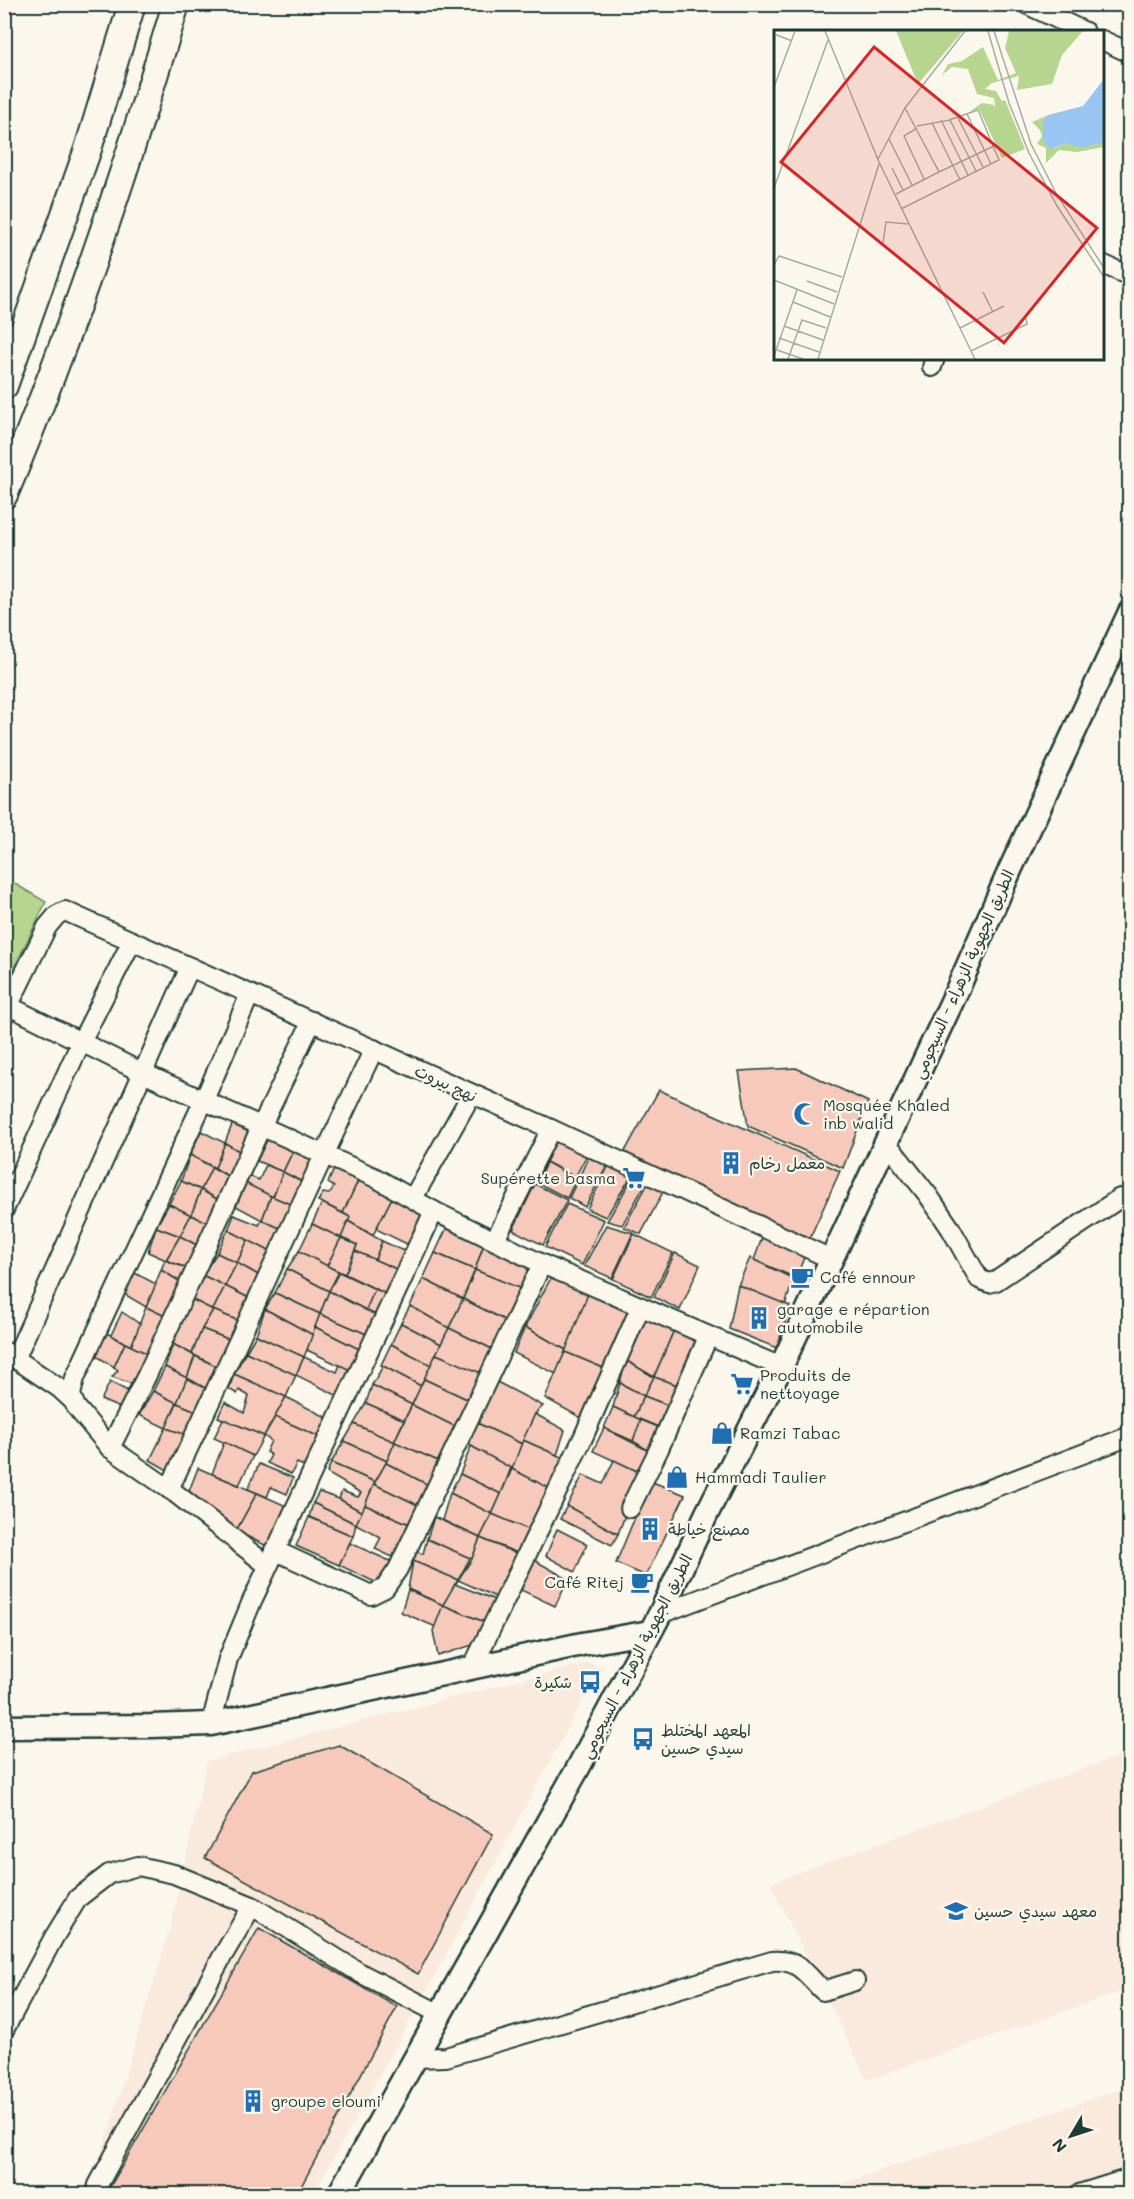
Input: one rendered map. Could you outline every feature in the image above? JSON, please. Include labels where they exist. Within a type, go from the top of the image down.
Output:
[{"type":"highway","points":[[4,386],[74,191],[132,4]]},
{"type":"highway","points":[[4,495],[28,439],[97,251],[176,4]]},
{"type":"main road","name":"الطريق الجهوية الزهراء - السيجومي","points":[[339,2194],[583,1760],[655,1623],[707,1513],[781,1367],[955,995],[1010,870],[1130,612]]},
{"type":"main road","points":[[4,1727],[211,1724],[582,1644],[655,1623]]},
{"type":"street","points":[[1026,4],[1081,30]]},
{"type":"street","points":[[1104,41],[1130,53]]},
{"type":"street","points":[[1104,265],[1130,276]]},
{"type":"street","name":"نهج بيروت","points":[[7,1010],[47,927],[61,912],[65,911],[374,1049],[831,1258]]},
{"type":"street","points":[[4,1210],[81,1042],[132,941]]},
{"type":"street","points":[[190,967],[10,1354],[59,1388],[73,1401],[110,1448],[271,1558],[371,1595],[385,1588],[398,1569],[542,1264]]},
{"type":"street","points":[[73,1401],[72,1387],[75,1378],[204,1100],[250,994]]},
{"type":"street","points":[[7,1010],[376,1178],[434,1212],[542,1264],[781,1367]]},
{"type":"street","points":[[110,1448],[147,1375],[312,1021]]},
{"type":"street","points":[[169,1489],[236,1351],[324,1154],[374,1049]]},
{"type":"street","points":[[413,1198],[471,1095]]},
{"type":"street","points":[[495,1240],[550,1129]]},
{"type":"street","points":[[886,1142],[928,1195],[983,1282],[996,1281],[1120,1198]]},
{"type":"street","points":[[211,1724],[228,1659],[271,1558],[434,1212]]},
{"type":"street","points":[[472,1668],[582,1440],[640,1308]]},
{"type":"street","points":[[630,1508],[659,1449],[708,1337]]},
{"type":"street","points":[[655,1623],[1130,1436]]},
{"type":"street","points":[[4,2030],[54,1937],[78,1898],[109,1874],[138,1866],[174,1874],[252,1906],[362,1974],[440,2014]]},
{"type":"street","points":[[96,2194],[98,2185],[252,1906]]},
{"type":"street","points":[[416,2058],[446,2057],[772,1961],[786,1960],[795,1964],[823,1991],[855,1981]]},
{"type":"street","points":[[1078,2194],[1130,2178]]},
{"type":"shaded area","points":[[587,1663],[600,1668],[419,2005],[313,2194],[89,2194],[171,1925],[207,1761]]},
{"type":"shaded area","name":"معهد سيدي حسين","points":[[1129,1752],[1129,1989],[867,2080],[770,1883]]},
{"type":"shaded area","points":[[1129,2086],[1129,2174],[1069,2194],[812,2194]]},
{"type":"green space","points":[[5,878],[46,902],[5,987]]},
{"type":"building","name":"Mosquée Khaled inb walid","points":[[796,1068],[868,1102],[843,1168],[748,1126],[739,1071]]},
{"type":"building","name":"معمل رخام","points":[[659,1090],[840,1171],[808,1242],[623,1155]]},
{"type":"building","points":[[235,1117],[258,1128],[246,1155],[225,1143]]},
{"type":"building","points":[[201,1131],[225,1143],[215,1168],[190,1155]]},
{"type":"building","points":[[268,1138],[294,1149],[283,1172],[257,1161]]},
{"type":"building","points":[[556,1140],[588,1153],[575,1177],[546,1162]]},
{"type":"building","points":[[225,1143],[246,1155],[234,1180],[215,1168]]},
{"type":"building","points":[[294,1149],[317,1158],[306,1184],[283,1172]]},
{"type":"building","points":[[590,1154],[609,1162],[585,1207],[569,1198]]},
{"type":"building","points":[[190,1155],[212,1167],[201,1190],[181,1181]]},
{"type":"building","points":[[546,1162],[576,1179],[567,1198],[538,1183]]},
{"type":"building","points":[[610,1163],[632,1175],[606,1217],[587,1209]]},
{"type":"building","points":[[266,1165],[283,1172],[273,1197],[245,1183],[250,1176],[259,1180]]},
{"type":"building","points":[[212,1167],[234,1180],[224,1203],[201,1190]]},
{"type":"building","points":[[335,1167],[359,1179],[343,1213],[318,1201],[323,1193],[329,1194],[334,1187],[328,1183]]},
{"type":"building","points":[[283,1172],[306,1184],[295,1206],[273,1197]]},
{"type":"building","points":[[634,1175],[647,1181],[622,1225],[607,1221]]},
{"type":"building","points":[[359,1179],[393,1196],[373,1235],[348,1221],[350,1217],[343,1213]]},
{"type":"building","points":[[650,1180],[665,1188],[641,1234],[624,1227]]},
{"type":"building","points":[[181,1181],[201,1190],[191,1215],[169,1204]]},
{"type":"building","points":[[245,1183],[271,1196],[262,1220],[236,1206]]},
{"type":"building","points":[[535,1184],[567,1200],[543,1245],[513,1230]]},
{"type":"building","points":[[201,1190],[224,1203],[213,1225],[191,1215]]},
{"type":"building","points":[[271,1196],[295,1206],[284,1230],[262,1220]]},
{"type":"building","points":[[393,1196],[427,1213],[411,1246],[376,1229]]},
{"type":"building","points":[[322,1203],[350,1217],[341,1238],[312,1224]]},
{"type":"building","points":[[169,1204],[191,1215],[180,1236],[156,1227]]},
{"type":"building","points":[[567,1204],[604,1220],[582,1265],[545,1247]]},
{"type":"building","points":[[191,1215],[213,1225],[200,1235],[206,1239],[202,1248],[180,1236]]},
{"type":"building","points":[[234,1215],[259,1225],[262,1220],[284,1230],[273,1253],[228,1230]]},
{"type":"building","points":[[348,1221],[382,1241],[375,1260],[355,1251],[357,1245],[341,1238]]},
{"type":"building","points":[[312,1224],[341,1238],[327,1266],[299,1251]]},
{"type":"building","points":[[448,1225],[485,1241],[475,1270],[435,1253]]},
{"type":"building","points":[[606,1225],[633,1233],[612,1278],[584,1266]]},
{"type":"building","points":[[156,1227],[180,1236],[166,1260],[148,1252]]},
{"type":"building","points":[[228,1230],[248,1240],[237,1263],[217,1253]]},
{"type":"building","points":[[634,1234],[673,1253],[651,1297],[613,1279]]},
{"type":"building","points":[[763,1235],[805,1255],[796,1278],[754,1260]]},
{"type":"building","points":[[180,1236],[202,1248],[191,1270],[166,1260]]},
{"type":"building","points":[[341,1238],[357,1245],[345,1274],[327,1266]]},
{"type":"building","points":[[248,1240],[273,1253],[262,1277],[237,1263]]},
{"type":"building","points":[[382,1241],[410,1254],[403,1272],[375,1260]]},
{"type":"building","points":[[485,1241],[535,1265],[526,1291],[475,1270]]},
{"type":"building","points":[[299,1251],[339,1272],[329,1291],[287,1269]]},
{"type":"building","points":[[355,1251],[403,1272],[392,1297],[345,1274]]},
{"type":"building","points":[[217,1253],[237,1263],[225,1286],[202,1275]]},
{"type":"building","points":[[435,1253],[475,1270],[463,1299],[423,1279]]},
{"type":"building","points":[[675,1253],[700,1265],[680,1310],[654,1297]]},
{"type":"building","points":[[750,1258],[794,1279],[785,1305],[738,1285]]},
{"type":"building","points":[[165,1260],[191,1270],[184,1284],[161,1270]]},
{"type":"building","points":[[237,1263],[262,1277],[253,1300],[225,1286]]},
{"type":"building","points":[[287,1269],[329,1291],[320,1314],[275,1293]]},
{"type":"building","points":[[161,1270],[184,1284],[169,1318],[146,1307]]},
{"type":"building","points":[[475,1270],[526,1291],[510,1323],[463,1299]]},
{"type":"building","points":[[133,1272],[156,1284],[146,1307],[124,1294]]},
{"type":"building","points":[[339,1272],[375,1289],[366,1310],[329,1291]]},
{"type":"building","points":[[202,1275],[225,1286],[213,1310],[191,1299]]},
{"type":"building","points":[[552,1276],[588,1294],[566,1350],[525,1327]]},
{"type":"building","points":[[423,1279],[463,1299],[449,1328],[410,1306]]},
{"type":"building","name":"garage e répartion automobile","points":[[738,1285],[790,1306],[777,1348],[729,1329]]},
{"type":"building","points":[[225,1286],[253,1300],[241,1322],[213,1310]]},
{"type":"building","points":[[375,1289],[392,1297],[381,1318],[366,1310]]},
{"type":"building","points":[[329,1291],[381,1318],[373,1337],[320,1314]]},
{"type":"building","points":[[275,1293],[320,1314],[313,1335],[265,1309]]},
{"type":"building","points":[[588,1294],[631,1314],[608,1370],[565,1352]]},
{"type":"building","points":[[191,1299],[213,1310],[192,1354],[173,1344]]},
{"type":"building","points":[[463,1299],[510,1323],[496,1351],[449,1328]]},
{"type":"building","points":[[410,1306],[449,1328],[441,1344],[401,1323]]},
{"type":"building","points":[[146,1307],[169,1318],[152,1356],[131,1346]]},
{"type":"building","points":[[265,1309],[313,1335],[304,1357],[256,1335]]},
{"type":"building","points":[[213,1310],[241,1322],[233,1341],[202,1329]]},
{"type":"building","points":[[122,1312],[140,1324],[131,1346],[111,1335]]},
{"type":"building","points":[[320,1314],[371,1336],[365,1352],[315,1327]]},
{"type":"building","points":[[643,1317],[674,1330],[654,1377],[625,1360]]},
{"type":"building","points":[[401,1323],[441,1344],[431,1365],[391,1344]]},
{"type":"building","points":[[315,1327],[365,1352],[356,1373],[307,1350]]},
{"type":"building","points":[[525,1327],[566,1350],[556,1374],[514,1353]]},
{"type":"building","points":[[449,1328],[496,1351],[489,1377],[436,1354]]},
{"type":"building","points":[[202,1329],[233,1341],[222,1369],[192,1354]]},
{"type":"building","points":[[674,1330],[703,1342],[683,1387],[654,1377]]},
{"type":"building","points":[[105,1332],[125,1343],[114,1367],[95,1355]]},
{"type":"building","points":[[256,1335],[304,1357],[296,1375],[246,1352]]},
{"type":"building","points":[[125,1343],[152,1356],[138,1386],[112,1377],[118,1370],[114,1367]]},
{"type":"building","points":[[173,1344],[195,1356],[187,1378],[165,1367]]},
{"type":"building","points":[[391,1344],[431,1365],[421,1386],[381,1365]]},
{"type":"building","points":[[246,1352],[296,1375],[286,1397],[234,1374]]},
{"type":"building","points":[[565,1352],[608,1370],[585,1420],[545,1398]]},
{"type":"building","points":[[436,1354],[486,1375],[471,1401],[424,1379]]},
{"type":"building","points":[[195,1356],[222,1369],[212,1392],[187,1378]]},
{"type":"building","points":[[304,1357],[337,1372],[340,1365],[356,1373],[342,1398],[296,1375]]},
{"type":"building","points":[[625,1360],[654,1377],[644,1396],[620,1383]]},
{"type":"building","points":[[383,1366],[421,1386],[412,1405],[372,1385]]},
{"type":"building","points":[[165,1367],[187,1378],[177,1403],[153,1391]]},
{"type":"building","points":[[234,1374],[286,1397],[264,1436],[218,1417],[225,1402],[244,1413],[249,1396],[239,1390],[237,1394],[229,1389]]},
{"type":"building","points":[[654,1377],[683,1387],[672,1407],[644,1396]]},
{"type":"building","points":[[187,1378],[212,1392],[203,1414],[177,1403]]},
{"type":"building","points":[[424,1379],[471,1401],[460,1429],[412,1405]]},
{"type":"building","points":[[495,1381],[543,1406],[535,1414],[522,1444],[477,1423]]},
{"type":"building","points":[[110,1382],[134,1394],[127,1411],[101,1400]]},
{"type":"building","points":[[620,1383],[644,1396],[634,1417],[613,1407]]},
{"type":"building","points":[[372,1385],[412,1405],[404,1420],[366,1403]]},
{"type":"building","points":[[153,1391],[177,1403],[166,1428],[139,1415]]},
{"type":"building","points":[[644,1396],[672,1407],[663,1429],[634,1417]]},
{"type":"building","points":[[286,1397],[332,1420],[324,1439],[275,1417]]},
{"type":"building","points":[[177,1403],[203,1414],[192,1437],[166,1428]]},
{"type":"building","points":[[366,1403],[404,1420],[394,1442],[354,1424]]},
{"type":"building","points":[[412,1405],[460,1429],[445,1464],[394,1442]]},
{"type":"building","points":[[613,1407],[641,1420],[633,1441],[604,1428]]},
{"type":"building","points":[[535,1414],[565,1430],[557,1455],[523,1440]]},
{"type":"building","points":[[275,1417],[324,1439],[306,1467],[297,1463],[291,1474],[267,1463],[271,1455],[266,1452],[271,1441],[264,1436]]},
{"type":"building","points":[[223,1419],[264,1436],[253,1456],[214,1438]]},
{"type":"building","points":[[641,1420],[663,1429],[651,1452],[633,1441]]},
{"type":"building","points":[[477,1423],[522,1444],[512,1469],[469,1445]]},
{"type":"building","points":[[354,1424],[395,1442],[387,1461],[344,1441]]},
{"type":"building","points":[[166,1428],[192,1437],[173,1473],[150,1460]]},
{"type":"building","points":[[604,1428],[651,1452],[641,1473],[593,1451]]},
{"type":"building","points":[[523,1440],[568,1460],[551,1490],[512,1469]]},
{"type":"building","points":[[344,1441],[387,1461],[375,1482],[331,1463]]},
{"type":"building","points":[[224,1442],[253,1456],[239,1485],[212,1474]]},
{"type":"building","points":[[395,1442],[445,1464],[434,1488],[386,1463]]},
{"type":"building","points":[[471,1446],[511,1468],[501,1494],[460,1474]]},
{"type":"building","points":[[614,1460],[641,1473],[618,1534],[567,1506],[583,1475],[603,1484]]},
{"type":"building","points":[[331,1463],[375,1482],[362,1512],[339,1499],[342,1491],[358,1497],[361,1493],[327,1473]]},
{"type":"building","points":[[386,1463],[434,1488],[424,1508],[374,1484]]},
{"type":"building","points":[[259,1464],[293,1478],[287,1494],[271,1487],[267,1497],[248,1489]]},
{"type":"building","points":[[198,1468],[257,1493],[236,1531],[189,1491]]},
{"type":"building","points":[[512,1469],[555,1491],[534,1532],[492,1514]]},
{"type":"building","points":[[460,1474],[501,1494],[492,1514],[450,1493]]},
{"type":"building","name":"مصنع خياطة","points":[[650,1481],[685,1495],[646,1576],[616,1563]]},
{"type":"building","points":[[374,1484],[424,1508],[414,1526],[365,1505]]},
{"type":"building","points":[[319,1492],[339,1499],[362,1512],[356,1524],[313,1503]]},
{"type":"building","points":[[257,1493],[291,1508],[271,1548],[236,1531]]},
{"type":"building","points":[[450,1493],[492,1514],[480,1538],[442,1520]]},
{"type":"building","points":[[313,1503],[356,1524],[353,1536],[309,1517]]},
{"type":"building","points":[[365,1505],[414,1526],[399,1560],[375,1549],[381,1537],[356,1524]]},
{"type":"building","points":[[567,1506],[618,1534],[612,1545],[560,1519]]},
{"type":"building","points":[[492,1514],[534,1532],[523,1555],[480,1538]]},
{"type":"building","points":[[309,1517],[353,1536],[339,1565],[296,1546]]},
{"type":"building","points":[[434,1517],[480,1538],[472,1559],[427,1539]]},
{"type":"building","points":[[557,1529],[587,1544],[575,1572],[546,1556]]},
{"type":"building","points":[[480,1538],[522,1556],[500,1599],[458,1580],[472,1559]]},
{"type":"building","points":[[427,1539],[470,1558],[458,1580],[411,1560],[415,1551],[423,1554]]},
{"type":"building","points":[[350,1543],[392,1562],[383,1586],[339,1565]]},
{"type":"building","points":[[534,1560],[568,1579],[555,1606],[521,1590]]},
{"type":"building","points":[[413,1561],[458,1580],[443,1605],[408,1589]]},
{"type":"building","points":[[455,1584],[500,1602],[489,1624],[443,1605]]},
{"type":"building","points":[[408,1590],[443,1605],[436,1627],[401,1612]]},
{"type":"building","points":[[443,1605],[489,1624],[482,1642],[438,1656],[433,1631]]},
{"type":"building","points":[[339,1745],[493,1834],[418,1974],[205,1858],[252,1771]]},
{"type":"building","name":"groupe eloumi","points":[[259,1928],[397,2007],[297,2194],[106,2194]]},
{"type":"place","name":"Mosquée Khaled inb walid","points":[[805,1114]]},
{"type":"place","name":"معمل رخام","points":[[731,1163]]},
{"type":"place","name":"Supérette basma","points":[[634,1178]]},
{"type":"place","name":"Café ennour","points":[[802,1277]]},
{"type":"place","name":"garage e répartion automobile","points":[[759,1318]]},
{"type":"place","name":"Produits de nettoyage","points":[[742,1384]]},
{"type":"place","name":"Ramzi Tabac","points":[[722,1433]]},
{"type":"place","name":"Hammadi Taulier","points":[[677,1477]]},
{"type":"place","name":"مصنع خياطة","points":[[650,1529]]},
{"type":"place","name":"Café Ritej","points":[[642,1582]]},
{"type":"place","name":"شكيرة","points":[[590,1682]]},
{"type":"place","name":"المعهد المختلط سيدي حسين","points":[[643,1739]]},
{"type":"place","name":"معهد سيدي حسين","points":[[956,1911]]},
{"type":"place","name":"groupe eloumi","points":[[253,2101]]}]
